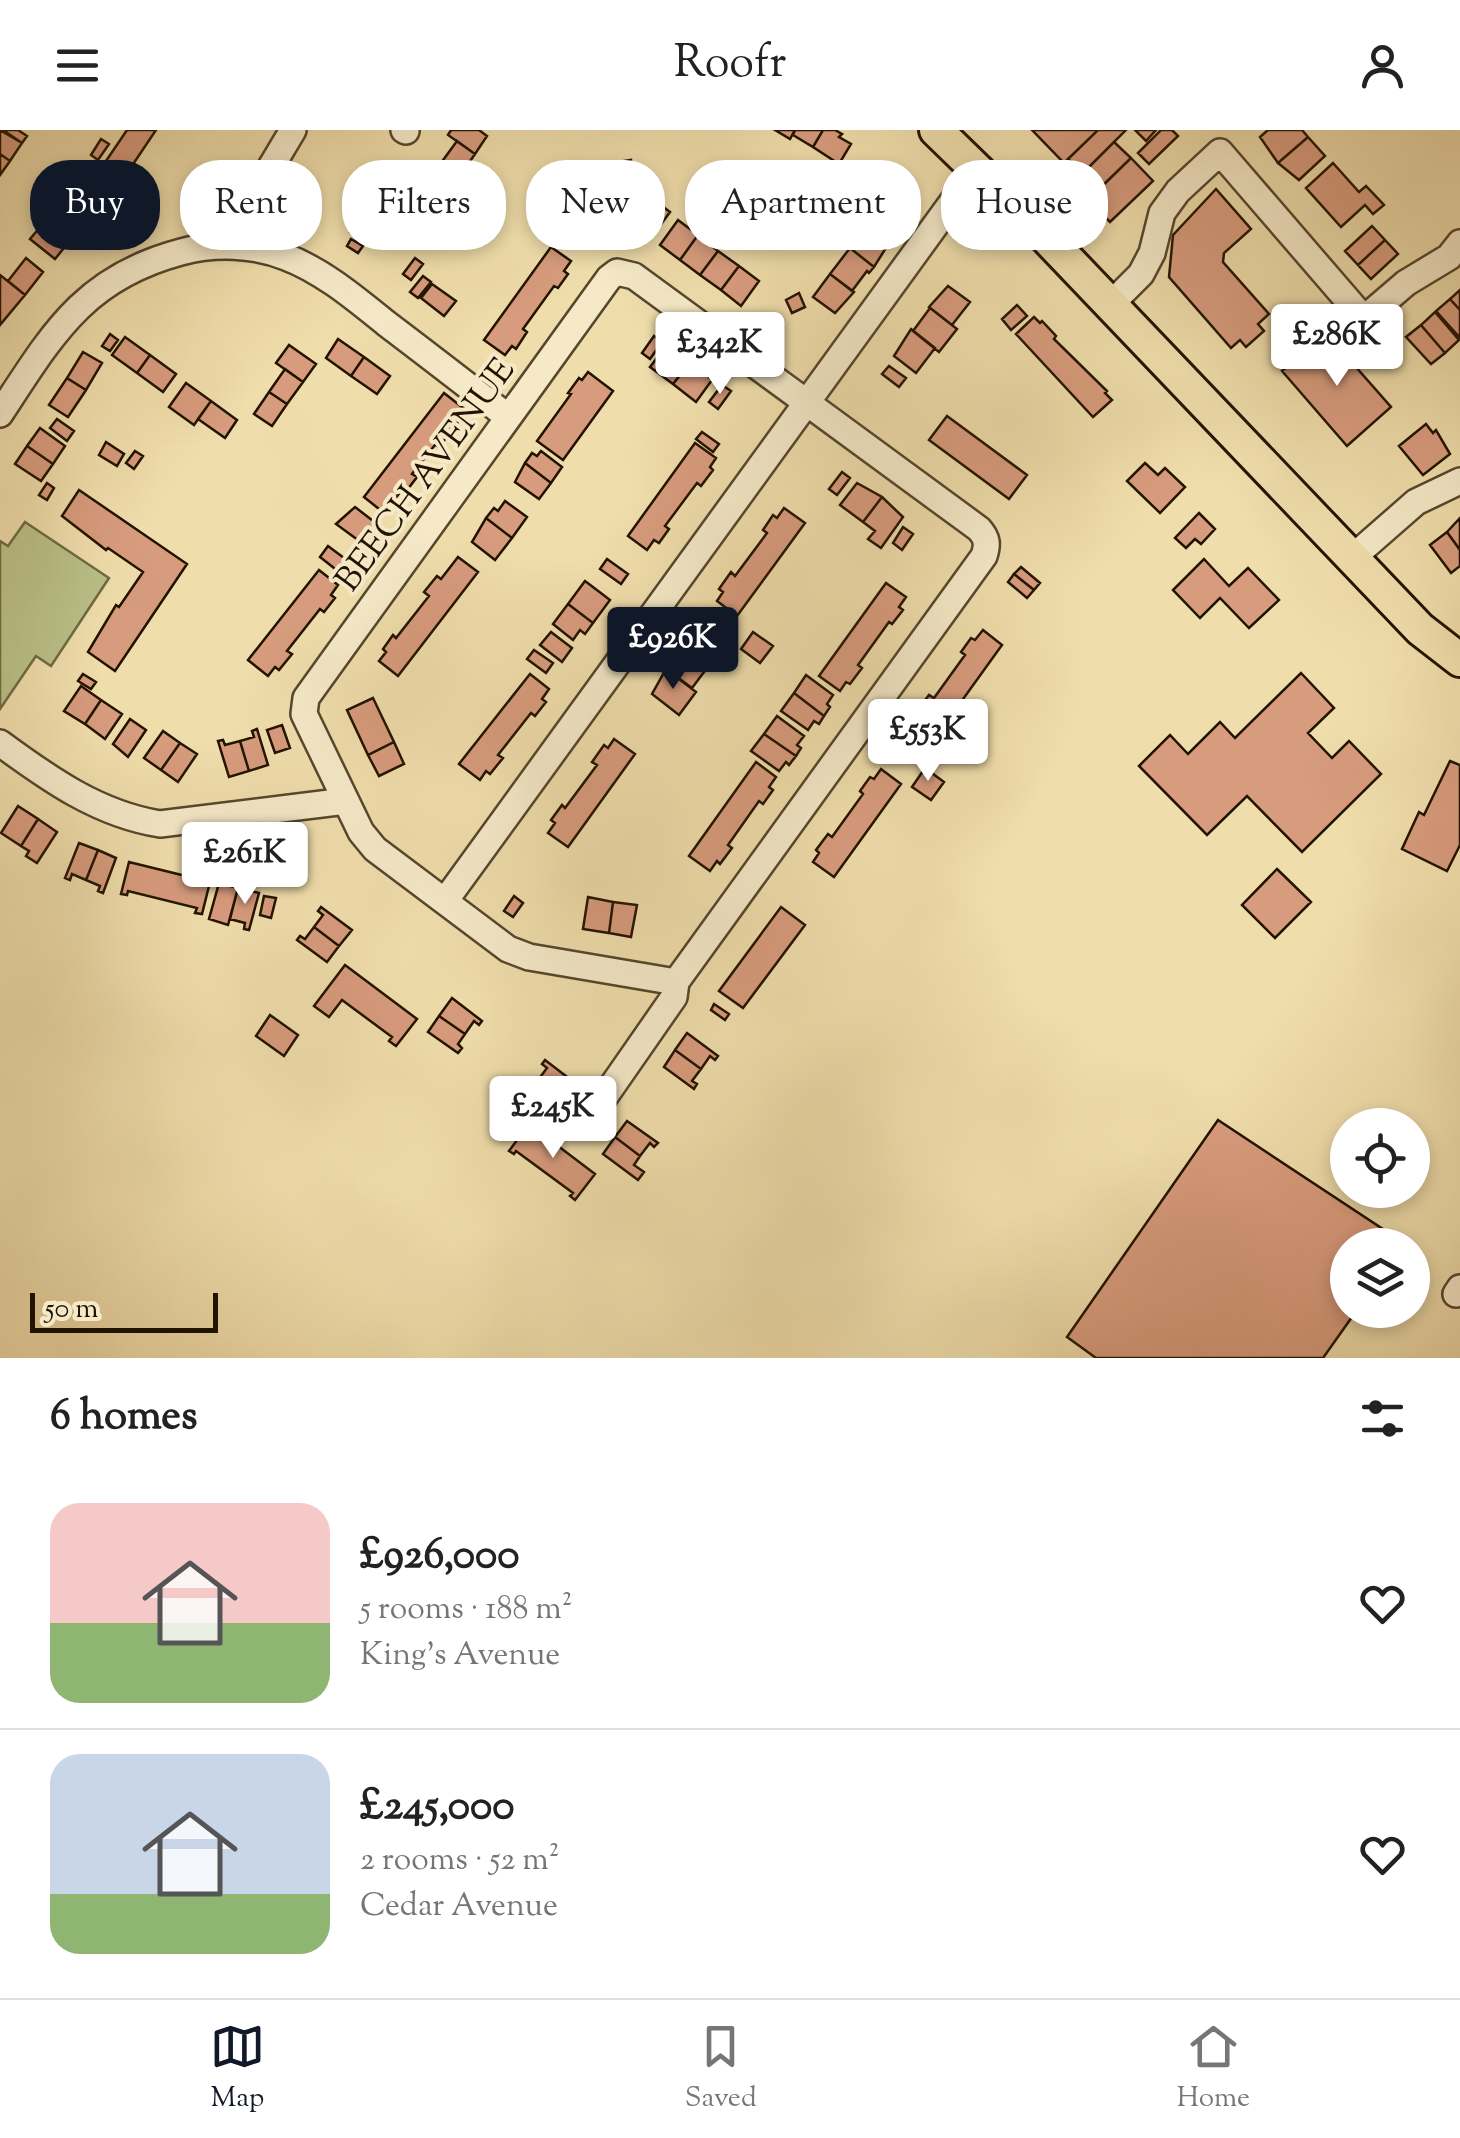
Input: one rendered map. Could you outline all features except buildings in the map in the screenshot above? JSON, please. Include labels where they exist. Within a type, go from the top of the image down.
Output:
[{"type":"main road","points":[[936,130],[968,160]]},
{"type":"main road","points":[[1058,250],[1420,629],[1460,660]]},
{"type":"street","points":[[276,160],[294,130]]},
{"type":"street","points":[[1112,304],[1140,274],[1152,253],[1162,213],[1178,191],[1220,152],[1364,320],[1406,283],[1449,256],[1460,243]]},
{"type":"street","points":[[445,901],[941,216]]},
{"type":"street","points":[[0,414],[48,341],[86,300],[118,275],[189,250]]},
{"type":"street","points":[[257,250],[286,256],[336,284],[508,416]]},
{"type":"street","name":"BEECH AVENUE","points":[[676,982],[529,958],[508,949],[375,849],[361,832],[304,714],[306,698],[508,416],[617,272],[634,276],[806,403]]},
{"type":"street","points":[[585,1125],[674,997],[676,982],[984,556],[986,536],[980,529],[806,403]]},
{"type":"street","points":[[1352,558],[1416,502],[1460,481]]},
{"type":"street","points":[[0,743],[55,784],[133,820],[160,824],[346,800]]},
{"type":"green space","points":[[25,522],[109,578],[51,666],[36,656],[0,709],[0,541],[8,546]]}]
